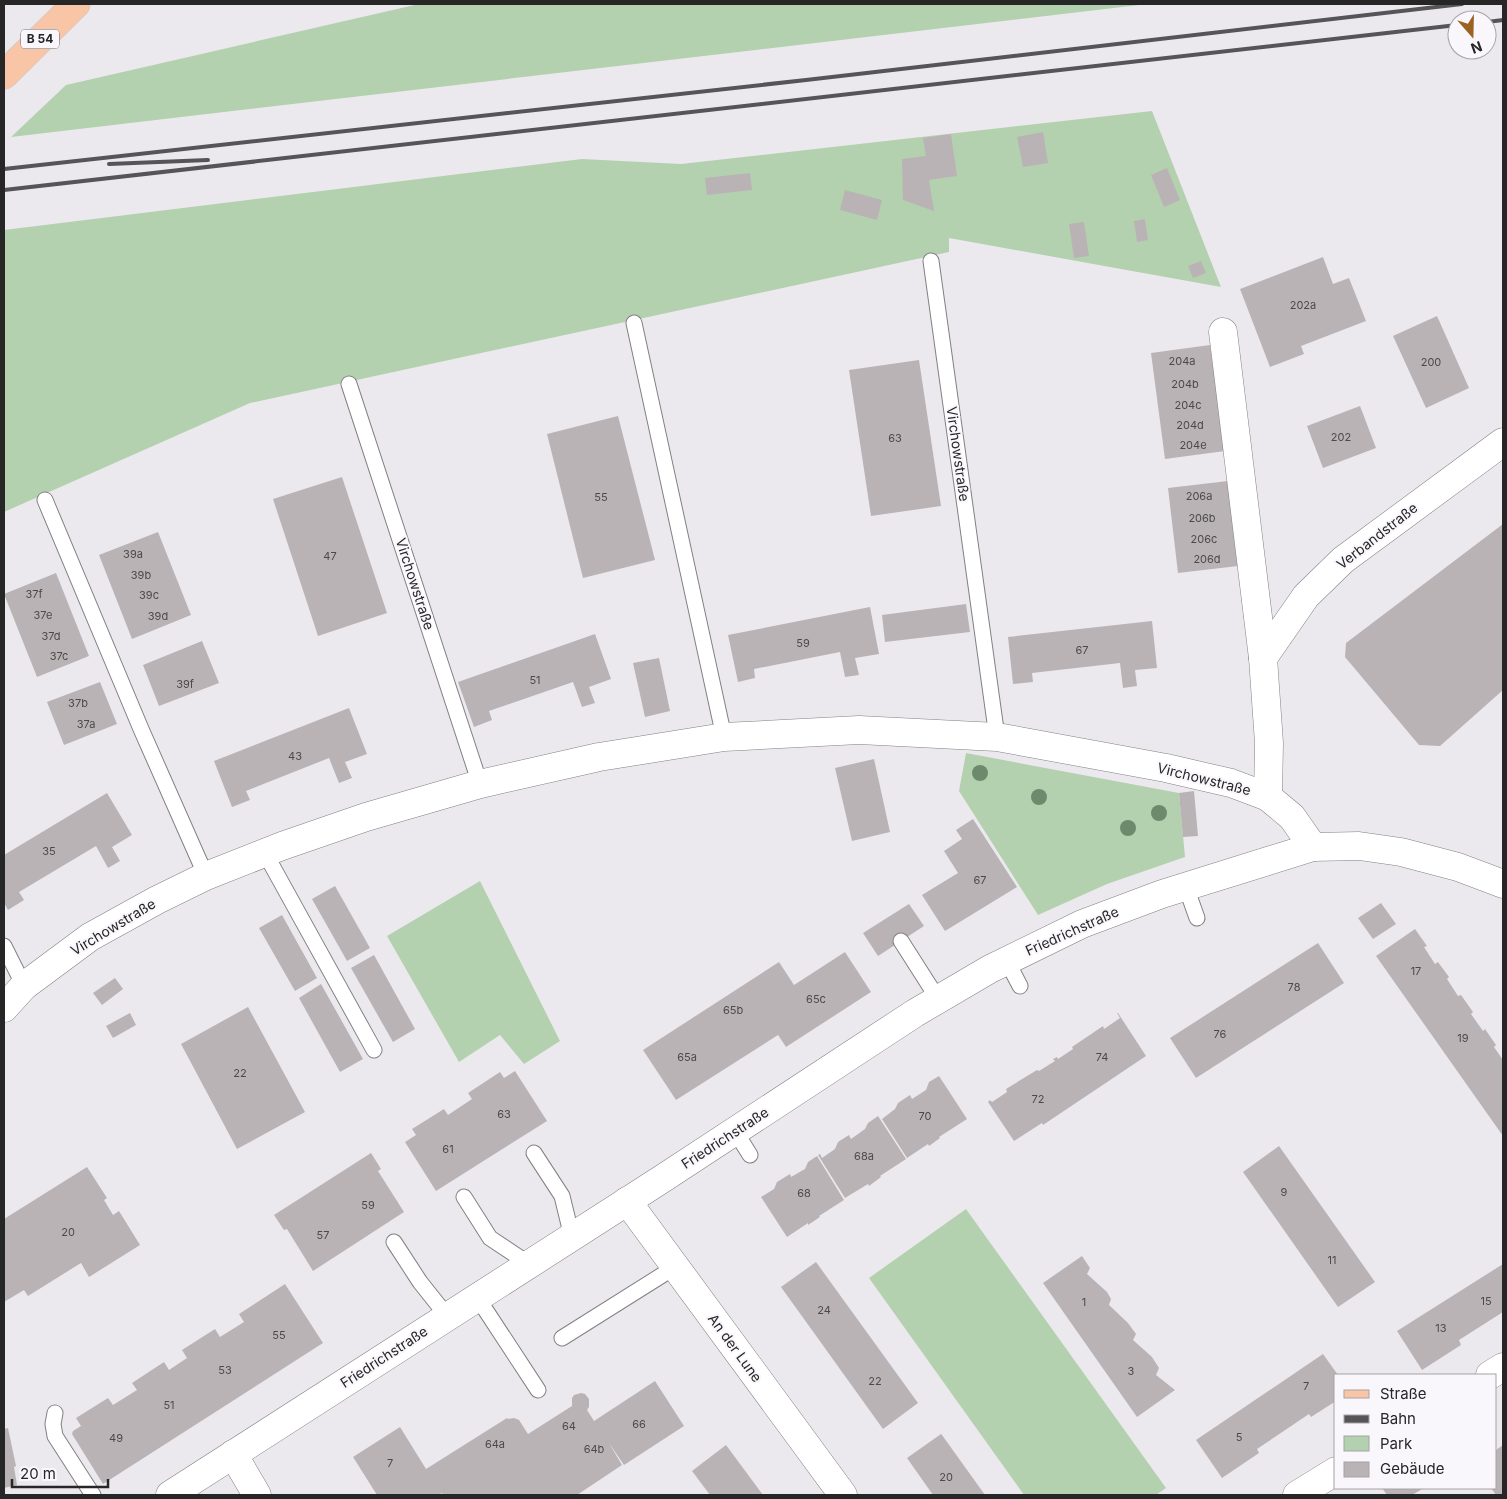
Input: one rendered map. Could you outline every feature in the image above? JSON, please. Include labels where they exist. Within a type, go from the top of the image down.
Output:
[{"type":"main road","name":"B 54","points":[[4,75],[76,4]]},
{"type":"street","points":[[1223,332],[1263,658],[1269,744],[1268,797]]},
{"type":"street","name":"Verbandstraße","points":[[1263,658],[1306,596],[1343,560],[1503,442]]},
{"type":"street","name":"Virchowstraße","points":[[4,1008],[24,986],[90,937],[157,900],[206,876],[265,853],[366,817],[480,784],[599,757],[724,737],[859,730],[997,736],[1231,782],[1268,797],[1292,818],[1312,847]]},
{"type":"street","points":[[1312,847],[1359,846],[1401,852],[1458,866],[1503,884]]},
{"type":"street","name":"Friedrichstraße","points":[[170,1495],[938,999],[990,969],[1082,924],[1186,887],[1312,847]]},
{"type":"street","name":"An der Lune","points":[[627,1201],[843,1495]]},
{"type":"street","points":[[1492,1374],[1503,1367]]},
{"type":"street","points":[[234,1454],[257,1495]]},
{"type":"street","points":[[1297,1495],[1334,1472]]},
{"type":"lane","name":"Virchowstraße","points":[[931,261],[997,736]]},
{"type":"lane","points":[[634,323],[724,737]]},
{"type":"lane","name":"Virchowstraße","points":[[349,384],[480,784]]},
{"type":"lane","points":[[45,500],[145,738],[206,876]]},
{"type":"lane","points":[[265,853],[374,1050]]},
{"type":"lane","points":[[1186,887],[1197,918]]},
{"type":"lane","points":[[901,941],[938,999]]},
{"type":"lane","points":[[4,946],[24,986]]},
{"type":"lane","points":[[1008,961],[1020,986]]},
{"type":"lane","points":[[735,1131],[750,1155]]},
{"type":"lane","points":[[534,1153],[562,1196],[572,1237]]},
{"type":"lane","points":[[464,1197],[490,1238],[529,1264]]},
{"type":"lane","points":[[394,1242],[420,1282],[447,1316]]},
{"type":"lane","points":[[562,1338],[675,1267]]},
{"type":"lane","points":[[478,1297],[538,1390]]},
{"type":"lane","points":[[55,1413],[53,1424],[55,1436],[93,1495]]},
{"type":"green space","points":[[419,4],[1148,4],[11,137],[66,85]]},
{"type":"green space","points":[[1152,111],[1221,287],[949,238],[949,252],[250,403],[4,512],[4,230],[582,159],[681,164]]},
{"type":"green space","points":[[966,753],[1179,793],[1185,857],[1107,884],[1038,915],[959,791]]},
{"type":"green space","points":[[480,881],[560,1041],[524,1064],[500,1035],[459,1062],[387,936]]},
{"type":"green space","points":[[966,1209],[1166,1488],[1156,1495],[1024,1495],[869,1278]]},
{"type":"building","points":[[1043,132],[1048,163],[1023,167],[1017,137]]},
{"type":"building","points":[[951,134],[957,176],[929,180],[934,211],[903,200],[902,159],[926,156],[923,138]]},
{"type":"building","points":[[1167,168],[1180,200],[1164,207],[1151,175]]},
{"type":"building","points":[[750,173],[752,190],[707,195],[705,178]]},
{"type":"building","points":[[845,190],[882,200],[877,220],[840,210]]},
{"type":"building","points":[[1145,219],[1148,240],[1137,242],[1134,221]]},
{"type":"building","points":[[1084,222],[1089,256],[1074,258],[1069,224]]},
{"type":"building","points":[[1323,257],[1333,284],[1349,278],[1366,321],[1301,346],[1304,354],[1270,367],[1240,289]]},
{"type":"building","points":[[1201,261],[1206,273],[1193,278],[1188,266]]},
{"type":"building","points":[[1437,316],[1469,388],[1426,408],[1393,336]]},
{"type":"building","points":[[1210,345],[1225,451],[1165,459],[1151,353]]},
{"type":"building","points":[[919,360],[941,506],[871,516],[849,370]]},
{"type":"building","points":[[1360,406],[1376,448],[1323,468],[1307,426]]},
{"type":"building","points":[[618,416],[655,560],[583,578],[547,434]]},
{"type":"building","points":[[342,477],[387,613],[318,636],[273,499]]},
{"type":"building","points":[[1228,481],[1238,566],[1178,573],[1168,488]]},
{"type":"building","points":[[1503,524],[1503,690],[1440,746],[1419,745],[1345,657],[1346,643]]},
{"type":"building","points":[[158,532],[191,615],[132,639],[99,555]]},
{"type":"building","points":[[56,573],[89,656],[37,677],[4,594]]},
{"type":"building","points":[[966,604],[970,632],[885,642],[882,615]]},
{"type":"building","points":[[870,607],[879,654],[855,658],[859,675],[845,677],[840,652],[754,669],[755,678],[738,682],[728,635]]},
{"type":"building","points":[[1152,621],[1157,668],[1135,670],[1137,686],[1123,688],[1120,663],[1032,673],[1033,682],[1013,684],[1008,637]]},
{"type":"building","points":[[595,634],[611,679],[589,687],[595,703],[582,707],[573,682],[489,711],[492,720],[474,727],[458,682]]},
{"type":"building","points":[[202,641],[219,683],[159,706],[143,665]]},
{"type":"building","points":[[659,658],[670,711],[645,717],[633,663]]},
{"type":"building","points":[[100,682],[117,724],[64,745],[47,702]]},
{"type":"building","points":[[349,708],[367,754],[345,762],[352,778],[339,783],[329,758],[246,791],[250,800],[232,807],[214,761]]},
{"type":"building","points":[[874,759],[890,832],[852,841],[835,768]]},
{"type":"building","points":[[1194,791],[1198,836],[1183,837],[1179,793]]},
{"type":"building","points":[[107,793],[132,835],[112,847],[120,861],[108,868],[96,846],[19,892],[24,900],[8,910],[4,903],[4,855]]},
{"type":"building","points":[[973,819],[1017,887],[945,931],[922,895],[958,873],[944,851],[962,839],[956,830]]},
{"type":"building","points":[[335,886],[370,948],[347,961],[312,899]]},
{"type":"building","points":[[1381,903],[1396,924],[1373,939],[1358,918]]},
{"type":"building","points":[[909,904],[924,926],[878,956],[863,933]]},
{"type":"building","points":[[282,915],[317,978],[295,991],[259,928]]},
{"type":"building","points":[[1415,929],[1427,946],[1424,947],[1435,964],[1438,962],[1449,977],[1447,979],[1458,996],[1461,995],[1483,1031],[1485,1029],[1503,1060],[1503,1136],[1376,956]]},
{"type":"building","points":[[1318,943],[1344,983],[1196,1078],[1170,1038]]},
{"type":"building","points":[[845,952],[871,992],[786,1047],[778,1035],[676,1100],[643,1050],[779,962],[794,985]]},
{"type":"building","points":[[374,955],[415,1029],[393,1042],[351,968]]},
{"type":"building","points":[[115,978],[123,989],[102,1005],[93,993]]},
{"type":"building","points":[[321,984],[363,1059],[340,1072],[299,998]]},
{"type":"building","points":[[248,1007],[305,1112],[237,1149],[181,1044]]},
{"type":"building","points":[[130,1013],[136,1025],[113,1038],[106,1026]]},
{"type":"building","points":[[1117,1013],[1146,1056],[1043,1125],[1042,1123],[1014,1141],[988,1102],[990,1100],[992,1102],[1007,1092],[1006,1089],[1055,1061],[1053,1059],[1057,1057],[1058,1059],[1103,1026],[1104,1029],[1120,1018]]},
{"type":"building","points":[[515,1071],[547,1121],[436,1191],[405,1142],[416,1135],[412,1129],[444,1109],[448,1115],[472,1099],[468,1093],[500,1072],[504,1078]]},
{"type":"building","points":[[939,1076],[967,1119],[939,1137],[929,1146],[928,1144],[907,1158],[882,1119],[895,1109],[898,1103],[910,1095],[912,1099],[926,1090],[929,1082]]},
{"type":"building","points":[[878,1116],[906,1159],[880,1176],[869,1186],[868,1184],[845,1198],[818,1155],[820,1154],[822,1158],[835,1149],[838,1142],[849,1135],[851,1139]]},
{"type":"building","points":[[1279,1146],[1375,1282],[1338,1307],[1243,1172]]},
{"type":"building","points":[[371,1153],[381,1169],[378,1171],[404,1212],[313,1271],[287,1229],[284,1230],[274,1215]]},
{"type":"building","points":[[817,1156],[844,1200],[787,1237],[761,1197],[774,1189],[777,1182],[790,1174],[791,1177],[805,1169],[808,1162]]},
{"type":"building","points":[[87,1167],[107,1198],[104,1200],[113,1215],[119,1211],[140,1245],[89,1277],[81,1263],[28,1296],[24,1290],[4,1302],[4,1219]]},
{"type":"building","points":[[1082,1256],[1090,1268],[1087,1274],[1107,1292],[1111,1299],[1109,1305],[1128,1323],[1136,1334],[1133,1340],[1152,1357],[1159,1368],[1156,1375],[1175,1390],[1137,1417],[1043,1283]]},
{"type":"building","points":[[816,1262],[918,1403],[883,1429],[781,1287]]},
{"type":"building","points":[[1503,1264],[1503,1312],[1459,1340],[1461,1345],[1422,1370],[1397,1331]]},
{"type":"building","points":[[285,1284],[323,1343],[103,1484],[72,1434],[73,1431],[81,1426],[76,1418],[108,1398],[113,1405],[137,1390],[132,1383],[164,1362],[169,1370],[187,1358],[182,1350],[215,1329],[220,1337],[244,1322],[239,1314]]},
{"type":"building","points":[[1323,1354],[1337,1374],[1334,1374],[1334,1402],[1311,1417],[1309,1414],[1257,1449],[1259,1453],[1222,1478],[1196,1440]]},
{"type":"building","points":[[655,1381],[684,1426],[624,1465],[609,1443],[622,1465],[577,1495],[443,1495],[442,1493],[439,1495],[377,1495],[353,1457],[400,1427],[426,1469],[507,1418],[519,1420],[528,1434],[572,1406],[574,1395],[581,1393],[585,1394],[589,1399],[587,1410],[594,1421]]},
{"type":"building","points":[[8,1428],[16,1466],[14,1467],[17,1485],[4,1488],[4,1429]]},
{"type":"building","points":[[941,1434],[985,1495],[933,1495],[907,1458]]},
{"type":"building","points":[[726,1445],[763,1495],[710,1495],[692,1471]]},
{"type":"building","points":[[1503,1445],[1503,1495],[1496,1495],[1492,1489],[1497,1489],[1497,1449]]},
{"type":"building","points":[[1383,1489],[1422,1489],[1412,1495],[1387,1495]]},
{"type":"railway","points":[[4,169],[806,80],[1462,4]]},
{"type":"railway","points":[[1497,21],[1503,20]]},
{"type":"railway","points":[[4,190],[1447,26]]},
{"type":"railway","points":[[109,164],[208,160]]}]
